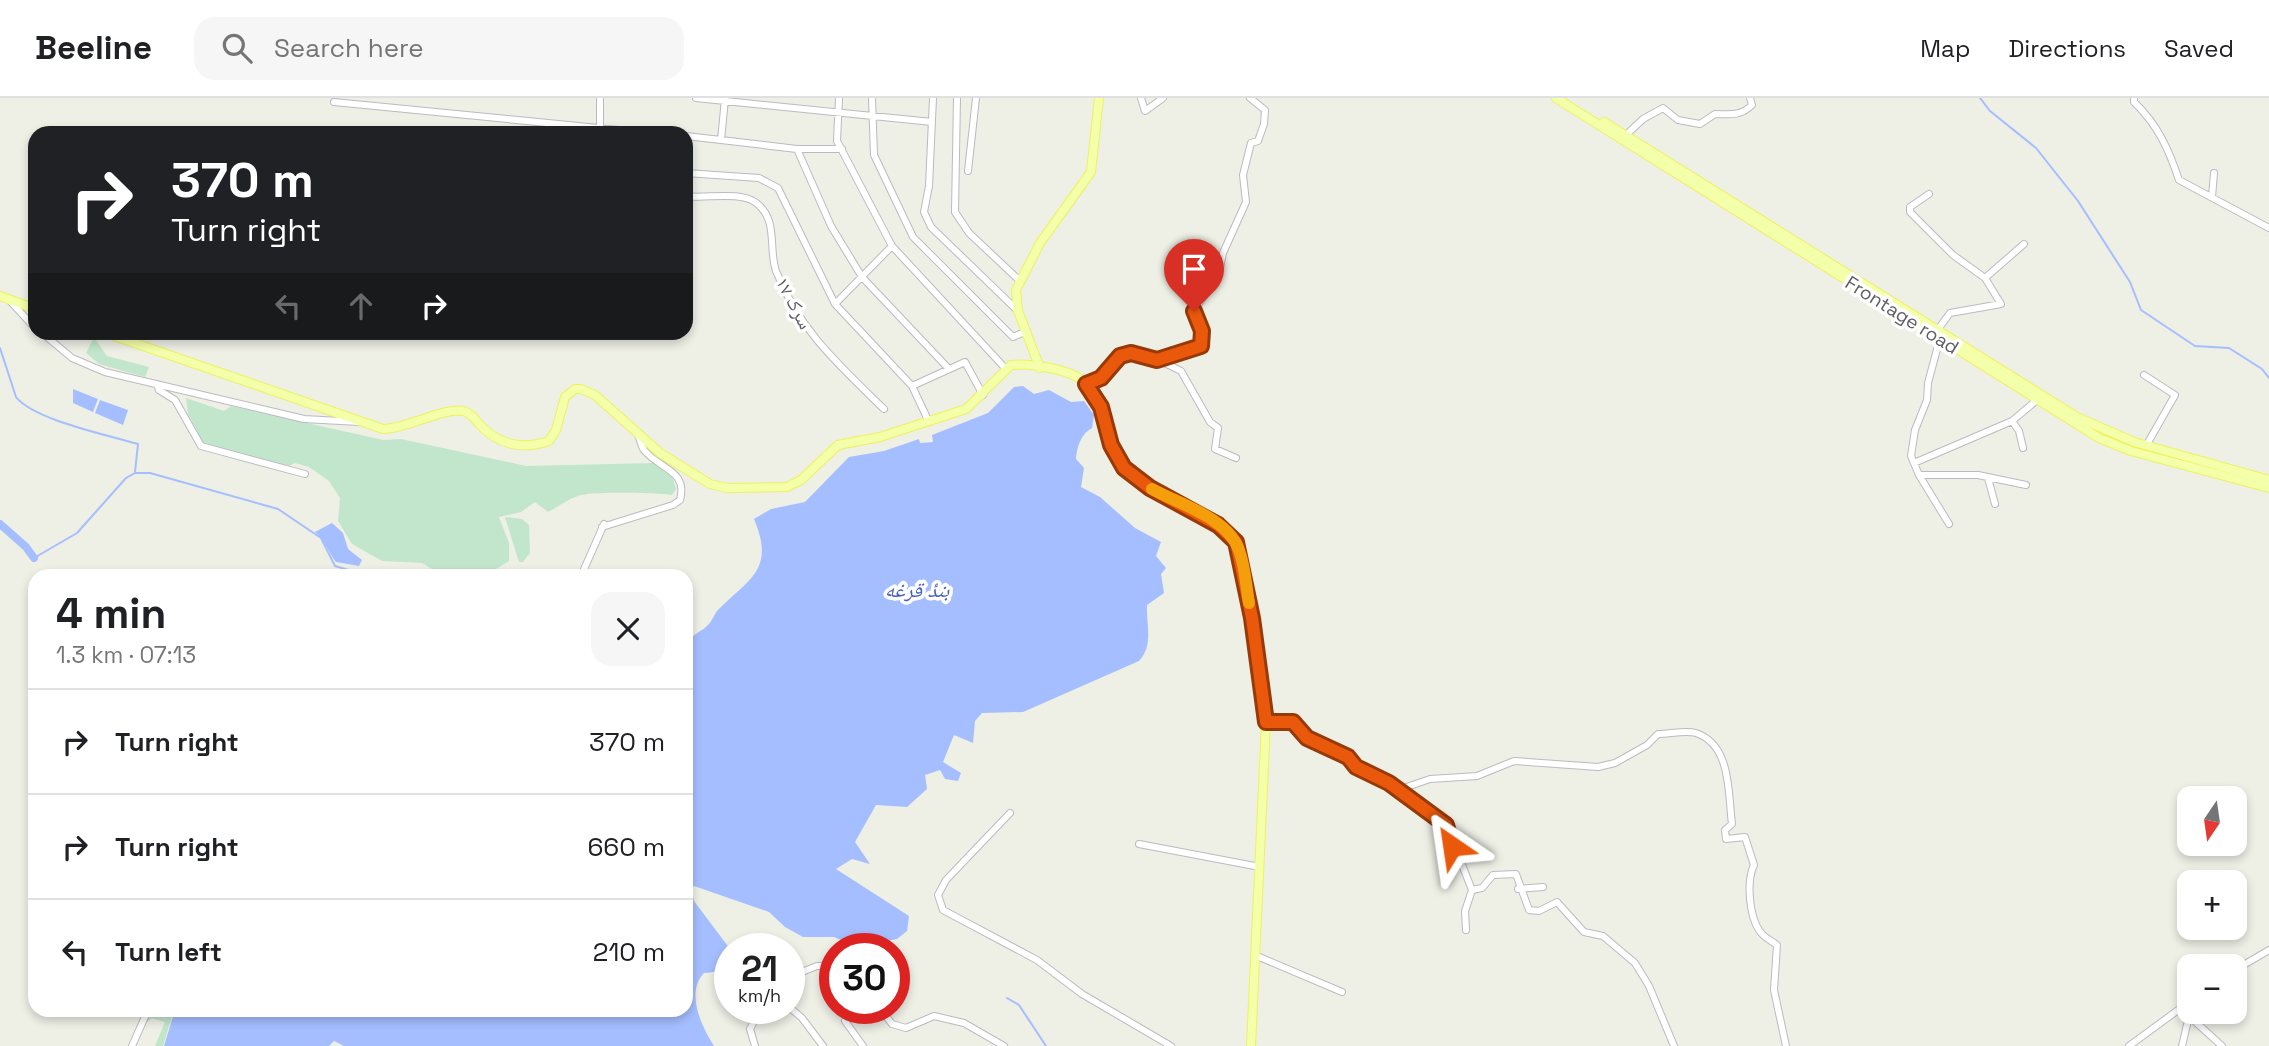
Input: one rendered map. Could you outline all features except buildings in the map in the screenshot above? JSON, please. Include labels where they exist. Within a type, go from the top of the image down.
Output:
[{"type":"main road","points":[[1040,368],[1018,311],[1016,290],[1040,243],[1091,172],[1099,98]]},
{"type":"main road","name":"Frontage road","points":[[1556,98],[1938,334],[2036,400],[2099,438],[2269,488]]},
{"type":"main road","points":[[1565,98],[1627,134],[1938,334],[2077,417],[2133,447],[2146,446],[2269,480]]},
{"type":"main road","points":[[0,296],[28,307]]},
{"type":"main road","points":[[126,340],[383,429],[396,428],[443,412],[463,411],[472,415],[496,439],[530,445],[549,441],[554,436],[565,397],[575,389],[581,389],[595,395],[660,453],[710,484],[727,488],[780,488],[801,480],[838,445],[929,422],[966,409],[983,395],[1005,368],[1019,364],[1040,368],[1073,376],[1086,384],[1101,407],[1111,445],[1124,468],[1150,488],[1218,525],[1236,542],[1252,618],[1266,722],[1251,1046]]},
{"type":"street","points":[[600,98],[600,126]]},
{"type":"street","points":[[696,98],[932,122]]},
{"type":"street","points":[[839,98],[837,141],[892,246],[1005,368]]},
{"type":"street","points":[[872,98],[870,117],[874,155],[913,237],[1013,337],[1027,331]]},
{"type":"street","points":[[933,98],[924,212],[931,228],[1018,311]]},
{"type":"street","points":[[957,98],[955,212],[970,233],[1019,280]]},
{"type":"street","points":[[968,171],[976,98]]},
{"type":"street","points":[[1141,98],[1145,111],[1163,98]]},
{"type":"street","points":[[1157,360],[1203,343],[1194,311],[1219,273],[1223,253],[1246,202],[1243,175],[1251,143],[1258,141],[1264,124],[1265,110],[1250,98]]},
{"type":"street","points":[[1627,134],[1643,119],[1663,108],[1678,120],[1700,124],[1715,114],[1730,116],[1747,110],[1752,105],[1750,98]]},
{"type":"street","points":[[2134,98],[2134,102],[2157,128],[2171,153],[2179,180],[2269,228]]},
{"type":"street","points":[[721,139],[725,100]]},
{"type":"street","points":[[334,103],[575,126]]},
{"type":"street","points":[[693,137],[797,149],[842,149]]},
{"type":"street","points":[[797,149],[831,226],[862,276],[949,369]]},
{"type":"street","points":[[693,173],[759,178],[778,188],[835,304],[912,386],[929,422]]},
{"type":"street","points":[[2212,197],[2214,173]]},
{"type":"street","points":[[1929,194],[1910,207],[1910,212],[1955,256],[1985,278],[2001,304],[1950,313],[1938,334],[1927,400],[1912,445],[1913,463],[1949,524]]},
{"type":"street","name":"سرک ۱۷","points":[[693,196],[752,200],[763,209],[775,244],[776,270],[805,328],[884,409]]},
{"type":"street","points":[[1985,278],[2024,244]]},
{"type":"street","points":[[835,304],[892,246]]},
{"type":"street","points":[[9,300],[28,320]]},
{"type":"street","points":[[51,340],[72,358],[104,372],[304,419],[361,422]]},
{"type":"street","points":[[1086,384],[1101,378],[1120,356],[1131,353],[1157,360],[1181,371],[1210,422],[1218,428],[1215,449],[1236,458]]},
{"type":"street","points":[[912,386],[965,362],[983,395]]},
{"type":"street","points":[[2144,375],[2175,395],[2146,446]]},
{"type":"street","points":[[157,384],[159,390],[175,400],[201,446],[305,474]]},
{"type":"street","points":[[1913,463],[2012,421],[2036,400]]},
{"type":"street","points":[[2012,421],[2019,431],[2023,448]]},
{"type":"street","points":[[584,569],[602,527],[614,521],[673,505],[680,500],[682,491],[674,472],[645,451],[637,432]]},
{"type":"street","points":[[1919,475],[1971,474],[2026,485]]},
{"type":"street","points":[[1988,478],[1995,503]]},
{"type":"street","points":[[1266,722],[1293,722],[1307,738],[1348,757],[1356,767],[1398,790],[1446,825],[1472,890],[1465,911],[1466,930]]},
{"type":"street","points":[[1398,790],[1430,779],[1477,776],[1514,761],[1598,767],[1615,763],[1647,745],[1658,734],[1695,732],[1717,748],[1722,760],[1729,785],[1732,824],[1725,831],[1726,839],[1745,837],[1754,865],[1748,878],[1748,892],[1757,925],[1765,937],[1777,945],[1774,990],[1786,1046]]},
{"type":"street","points":[[1010,813],[946,880],[937,895],[943,910],[1037,960],[1082,994],[1171,1046]]},
{"type":"street","points":[[1139,844],[1260,867]]},
{"type":"street","points":[[1472,890],[1482,888],[1493,875],[1516,874],[1518,889],[1529,910],[1539,911],[1560,903],[1584,932],[1603,936],[1635,963],[1674,1046]]},
{"type":"street","points":[[1518,889],[1543,887]]},
{"type":"street","points":[[2247,963],[2269,950]]},
{"type":"street","points":[[1257,956],[1342,992]]},
{"type":"street","points":[[2129,1046],[2177,1011]]},
{"type":"street","points":[[892,1024],[906,1028],[934,1016],[964,1023],[1004,1046]]},
{"type":"street","points":[[131,1046],[145,1017]]},
{"type":"street","points":[[805,1022],[823,1046]]},
{"type":"street","points":[[752,1024],[750,1028],[755,1046]]},
{"type":"street","points":[[847,1024],[863,1046]]},
{"type":"street","points":[[2182,1046],[2188,1024]]},
{"type":"street","points":[[2200,1024],[2222,1046]]},
{"type":"green space","points":[[92,340],[96,340],[107,356],[149,367],[145,377],[99,364],[86,353]]},
{"type":"green space","points":[[186,398],[224,411],[231,406],[383,440],[401,439],[526,466],[654,463],[673,478],[676,489],[672,495],[585,494],[548,512],[535,502],[521,512],[499,517],[509,543],[509,561],[496,569],[432,569],[422,563],[382,561],[352,544],[338,521],[340,498],[329,481],[309,467],[295,463],[289,466],[205,446],[188,414]]},
{"type":"green space","points":[[505,517],[522,519],[529,525],[530,553],[523,562],[519,562]]},
{"type":"green space","points":[[147,1017],[172,1017],[163,1046],[155,1046],[165,1022],[152,1018],[137,1030]]},
{"type":"water","name":"بندٔ قرغه","points":[[1023,386],[1034,394],[1049,390],[1071,402],[1084,401],[1094,415],[1092,428],[1082,437],[1076,459],[1084,468],[1081,487],[1100,497],[1135,528],[1161,542],[1156,556],[1166,568],[1161,574],[1164,593],[1147,605],[1148,642],[1144,655],[1139,661],[1023,712],[982,713],[975,721],[973,743],[954,735],[943,762],[961,773],[958,781],[945,779],[940,770],[925,775],[927,789],[907,807],[876,805],[855,842],[870,864],[852,859],[836,869],[909,916],[904,933],[819,933],[819,937],[805,937],[805,933],[796,933],[785,927],[769,912],[693,887],[693,636],[708,625],[717,611],[748,582],[760,563],[762,551],[754,519],[771,509],[805,502],[849,457],[884,451],[919,439],[920,443],[933,442],[932,435],[988,413],[1014,387]]},
{"type":"water","points":[[73,389],[98,399],[93,412],[73,403]]},
{"type":"water","points":[[100,400],[128,410],[123,425],[95,413]]},
{"type":"water","points":[[332,523],[343,533],[348,549],[362,560],[359,566],[336,562],[315,532]]},
{"type":"water","name":"بندٔ قرغه","points":[[693,897],[718,933],[714,933],[714,972],[704,973],[696,990],[697,1010],[714,1046],[344,1046],[334,1041],[329,1046],[164,1046],[173,1017],[693,1017]]},
{"type":"waterway","points":[[1980,98],[1990,111],[2036,148],[2078,201],[2130,282],[2141,310],[2195,346],[2229,348],[2262,369],[2269,378]]},
{"type":"waterway","points":[[0,348],[16,397],[38,413],[55,420],[138,444],[135,472]]},
{"type":"waterway","points":[[34,558],[77,533],[126,478],[135,473],[150,473],[278,509],[321,538],[335,566],[345,569]]},
{"type":"waterway","points":[[0,524],[26,547],[34,558]]},
{"type":"waterway","points":[[1007,998],[1019,1005],[1046,1046]]},
{"type":"slow traffic","points":[[1152,489],[1218,525],[1231,536],[1239,550],[1249,603]]},
{"type":"route","points":[[1194,311],[1202,331],[1201,346],[1157,360],[1131,353],[1120,356],[1101,378],[1086,384],[1104,413],[1115,454],[1132,477],[1218,525],[1236,542],[1252,618],[1266,722],[1293,722],[1307,738],[1348,757],[1356,767],[1389,783],[1446,825],[1452,846]]}]
